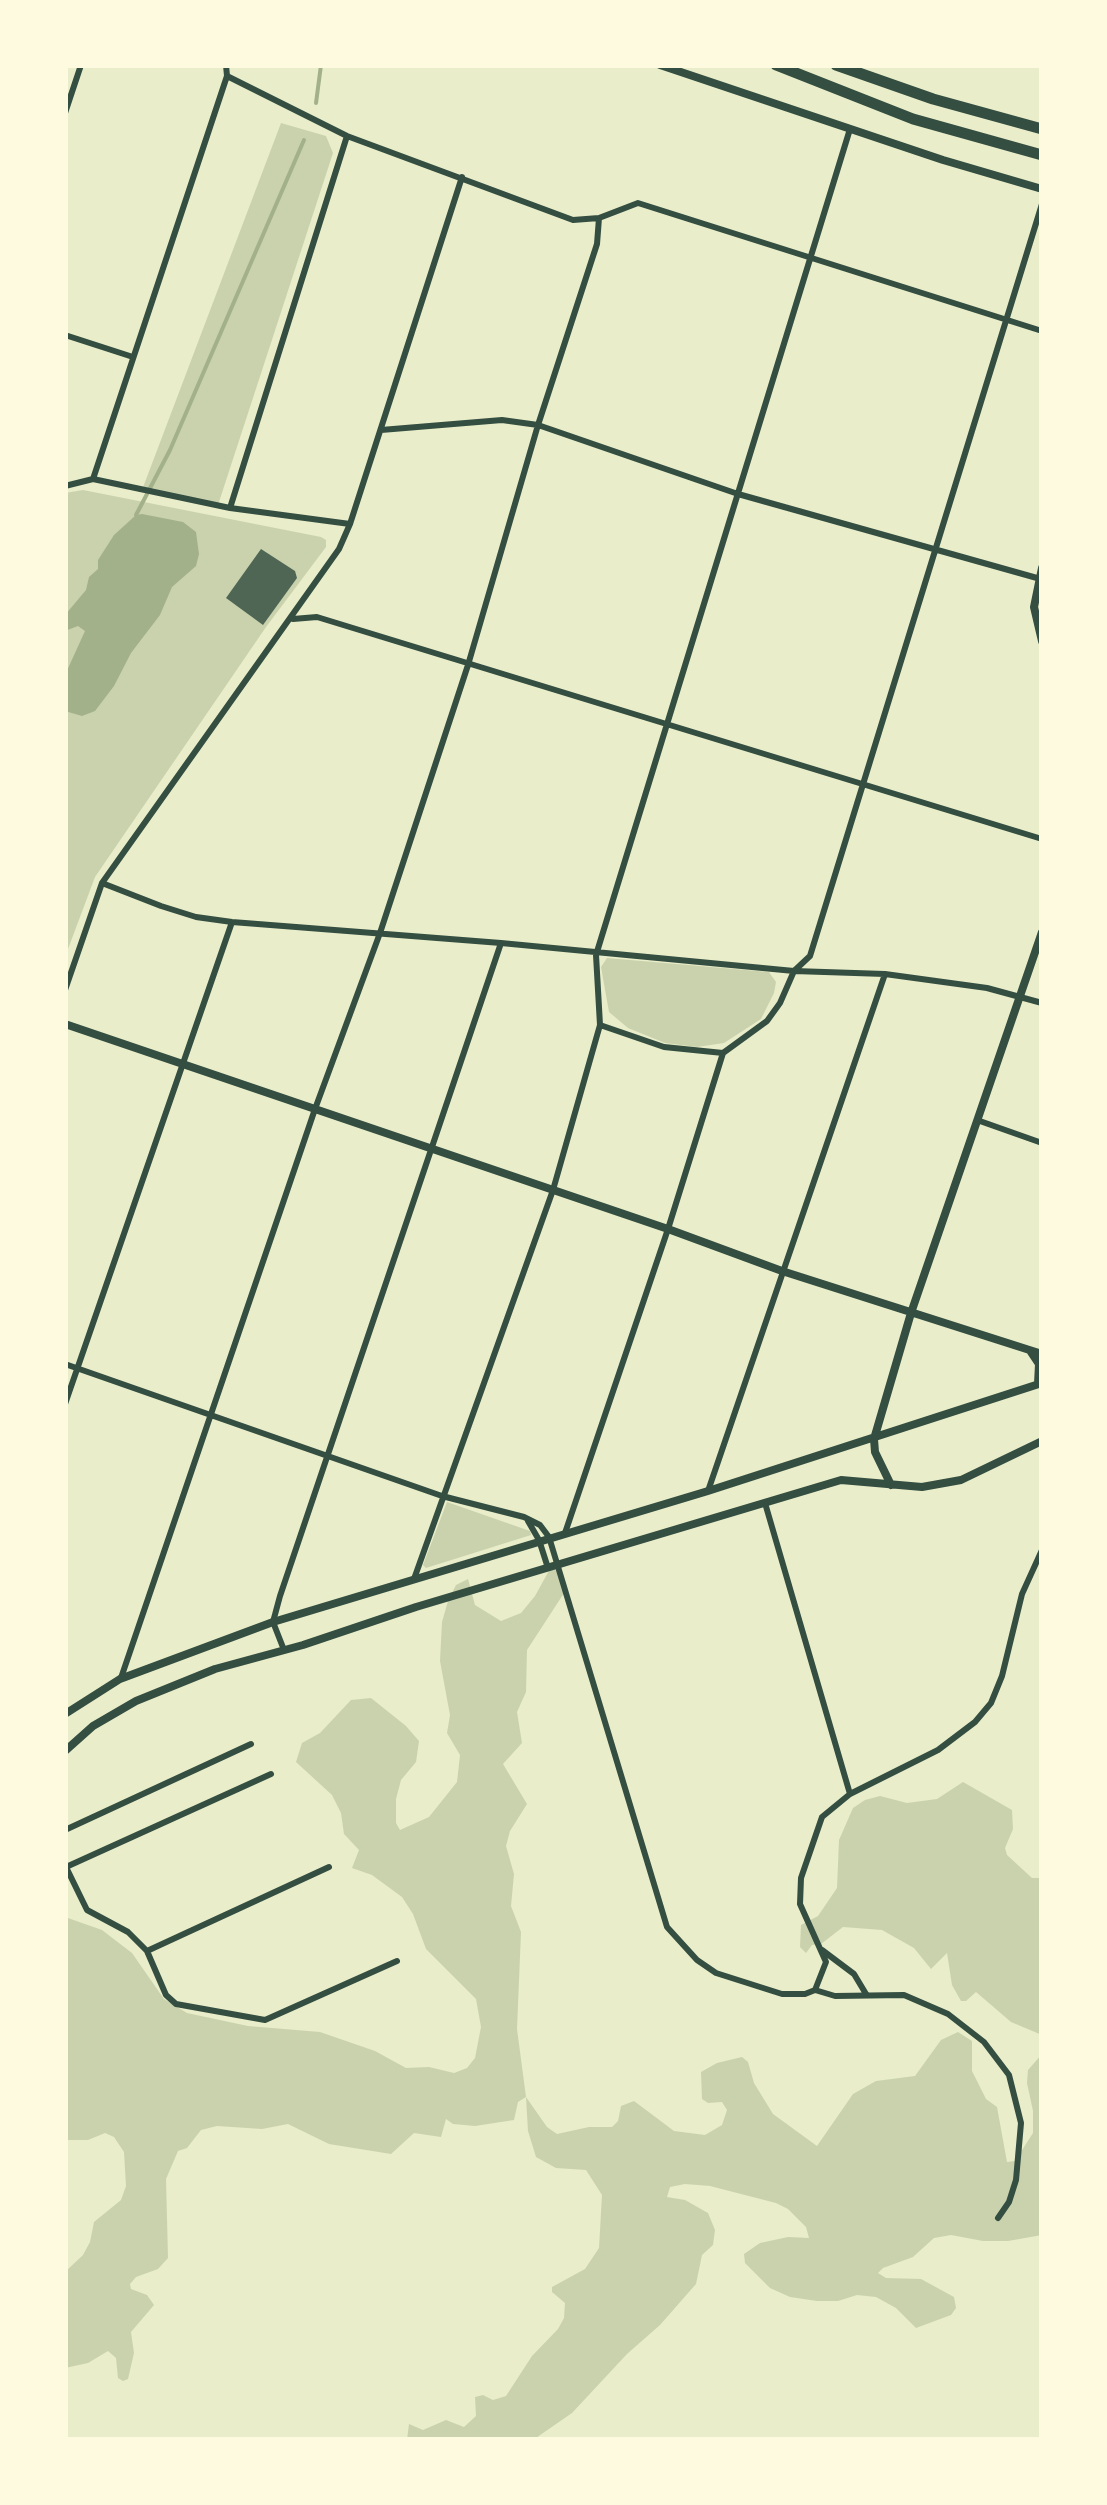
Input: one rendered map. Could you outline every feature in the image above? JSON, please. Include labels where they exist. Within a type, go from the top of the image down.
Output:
[{"type":"highway","points":[[776,65],[913,119],[1042,155]]},
{"type":"highway","points":[[836,65],[933,99],[1042,129]]},
{"type":"street","points":[[65,113],[81,65]]},
{"type":"street","points":[[93,479],[227,76],[226,65]]},
{"type":"street","points":[[660,65],[850,130],[1042,188]]},
{"type":"street","points":[[227,76],[346,136],[573,220],[599,218],[638,203],[1042,331]]},
{"type":"street","points":[[413,1581],[553,1190],[600,1025],[596,954],[850,130]]},
{"type":"street","points":[[230,508],[346,136]]},
{"type":"street","points":[[65,990],[102,883],[292,619],[327,568],[350,524],[462,177]]},
{"type":"street","points":[[565,1533],[668,1228],[722,1053],[767,1022],[794,971],[810,956],[1042,204]]},
{"type":"street","points":[[120,1679],[314,1109],[380,933],[468,665],[538,425],[597,244],[599,218]]},
{"type":"street","points":[[65,335],[133,357]]},
{"type":"street","points":[[381,430],[502,420],[538,425],[738,494],[1037,578]]},
{"type":"street","points":[[65,486],[93,479],[230,508],[350,524]]},
{"type":"street","points":[[1042,568],[1034,607],[1042,641]]},
{"type":"street","points":[[292,619],[317,617],[1042,839]]},
{"type":"street","points":[[102,883],[178,912],[232,922],[794,971],[885,974],[1021,996],[1042,1003]]},
{"type":"street","points":[[65,1404],[232,922]]},
{"type":"street","points":[[892,1485],[875,1452],[874,1439],[911,1312],[1042,932]]},
{"type":"street","points":[[284,1650],[273,1622],[501,943]]},
{"type":"street","points":[[708,1491],[885,974]]},
{"type":"street","points":[[65,1024],[668,1228],[782,1271],[1042,1354]]},
{"type":"street","points":[[600,1025],[664,1047],[722,1053]]},
{"type":"street","points":[[978,1120],[1042,1143]]},
{"type":"street","points":[[67,1710],[120,1679],[273,1622],[708,1491],[1040,1384],[1040,1371],[1031,1352]]},
{"type":"street","points":[[65,1364],[442,1496],[524,1516],[540,1525],[667,1927],[697,1960],[716,1972],[782,1994],[815,1990],[835,1996],[904,1995],[948,2014],[984,2042],[1008,2075],[1021,2123],[1016,2180],[1009,2202],[998,2218]]},
{"type":"street","points":[[65,1751],[93,1726],[136,1701],[216,1669],[840,1480],[922,1487],[960,1480],[1042,1440]]},
{"type":"street","points":[[766,1503],[850,1794]]},
{"type":"street","points":[[815,1990],[826,1962],[800,1904],[801,1878],[822,1817],[850,1794],[938,1750],[975,1722],[991,1703],[1002,1676],[1022,1594],[1042,1550]]},
{"type":"street","points":[[65,1830],[251,1744]]},
{"type":"street","points":[[270,1774],[65,1866],[87,1910],[128,1932],[147,1951],[166,1995],[176,2004],[265,2020],[396,1961]]},
{"type":"street","points":[[147,1951],[329,1867]]},
{"type":"street","points":[[822,1950],[854,1974],[866,1994]]},
{"type":"shaded area","points":[[281,123],[326,136],[333,153],[218,505],[142,490]]},
{"type":"shaded area","points":[[83,490],[321,537],[326,540],[326,547],[266,627],[95,877],[65,957],[65,493]]},
{"type":"shaded area","points":[[142,514],[183,522],[196,532],[196,566],[172,587],[160,615],[95,711],[82,716],[65,711],[65,675],[85,631],[78,626],[65,631],[65,615],[86,590],[89,577],[98,569],[98,560],[114,535]]},
{"type":"shaded area","points":[[607,958],[769,972],[776,982],[761,1019],[724,1043],[697,1047],[665,1043],[628,1028],[609,1012],[601,967]]},
{"type":"shaded area","points":[[447,1502],[530,1531],[531,1535],[426,1568],[423,1565]]},
{"type":"shaded area","points":[[551,1567],[566,1590],[527,1650],[526,1692],[517,1712],[522,1743],[503,1764],[527,1804],[510,1831],[506,1846],[514,1874],[511,1906],[521,1932],[517,2029],[526,2097],[518,2102],[514,2120],[475,2126],[453,2124],[446,2119],[441,2137],[414,2133],[391,2154],[329,2144],[288,2124],[262,2129],[217,2126],[201,2130],[187,2148],[178,2151],[166,2179],[168,2258],[158,2269],[136,2277],[130,2284],[131,2289],[147,2295],[154,2305],[131,2332],[134,2353],[128,2379],[118,2378],[116,2358],[108,2351],[88,2363],[65,2368],[65,2272],[83,2255],[94,2222],[121,2200],[126,2186],[124,2152],[114,2137],[105,2133],[88,2140],[65,2140],[65,1917],[102,1930],[132,1953],[164,1999],[187,2013],[248,2026],[320,2032],[375,2051],[406,2068],[429,2067],[454,2073],[467,2068],[475,2058],[481,2027],[476,1999],[426,1949],[402,1897],[372,1875],[352,1868],[359,1850],[344,1834],[341,1813],[332,1795],[296,1762],[302,1743],[320,1733],[351,1700],[371,1698],[419,1741],[416,1762],[401,1780],[396,1823],[400,1830],[429,1817],[457,1782],[460,1755],[447,1733],[450,1715],[440,1661],[442,1622],[448,1601],[456,1585],[468,1579],[475,1605],[501,1621],[521,1613]]},
{"type":"shaded area","points":[[963,1782],[1012,1810],[1013,1829],[1005,1848],[1007,1855],[1032,1878],[1042,1878],[1042,2035],[1011,2022],[976,1992],[961,2001],[952,1985],[947,1953],[931,1969],[914,1948],[882,1930],[843,1927],[821,1944],[812,1945],[806,1953],[800,1947],[801,1925],[818,1916],[837,1888],[839,1840],[853,1808],[880,1796],[907,1803],[937,1799]]},
{"type":"shaded area","points":[[958,2032],[972,2041],[972,2071],[986,2099],[997,2107],[1007,2162],[1015,2161],[1033,2133],[1028,2070],[1042,2054],[1042,2235],[1008,2241],[951,2235],[934,2238],[913,2257],[883,2268],[878,2273],[886,2278],[921,2279],[954,2297],[956,2308],[951,2315],[916,2328],[896,2308],[876,2297],[857,2295],[838,2301],[817,2301],[790,2297],[770,2288],[745,2263],[744,2254],[760,2243],[788,2237],[809,2238],[806,2227],[788,2209],[710,2186],[670,2187],[667,2197],[685,2200],[708,2213],[715,2230],[713,2245],[702,2255],[696,2284],[572,2413],[533,2440],[407,2440],[409,2424],[423,2430],[446,2420],[464,2427],[476,2416],[475,2397],[483,2395],[493,2400],[506,2396],[532,2356],[564,2318],[565,2303],[552,2292],[552,2287],[585,2269],[599,2248],[602,2195],[586,2170],[556,2168],[536,2157],[528,2131],[526,2097],[547,2127],[557,2134],[612,2127],[618,2121],[621,2106],[634,2101],[674,2131],[705,2135],[722,2125],[727,2110],[722,2102],[708,2103],[702,2099],[701,2072],[742,2057],[773,2114],[817,2146],[853,2094],[876,2081],[915,2076],[941,2040]]},
{"type":"building","points":[[261,549],[295,571],[297,578],[263,625],[226,598]]},
{"type":"waterway","points":[[316,103],[321,65]]},
{"type":"waterway","points":[[136,515],[170,450],[304,140]]}]
